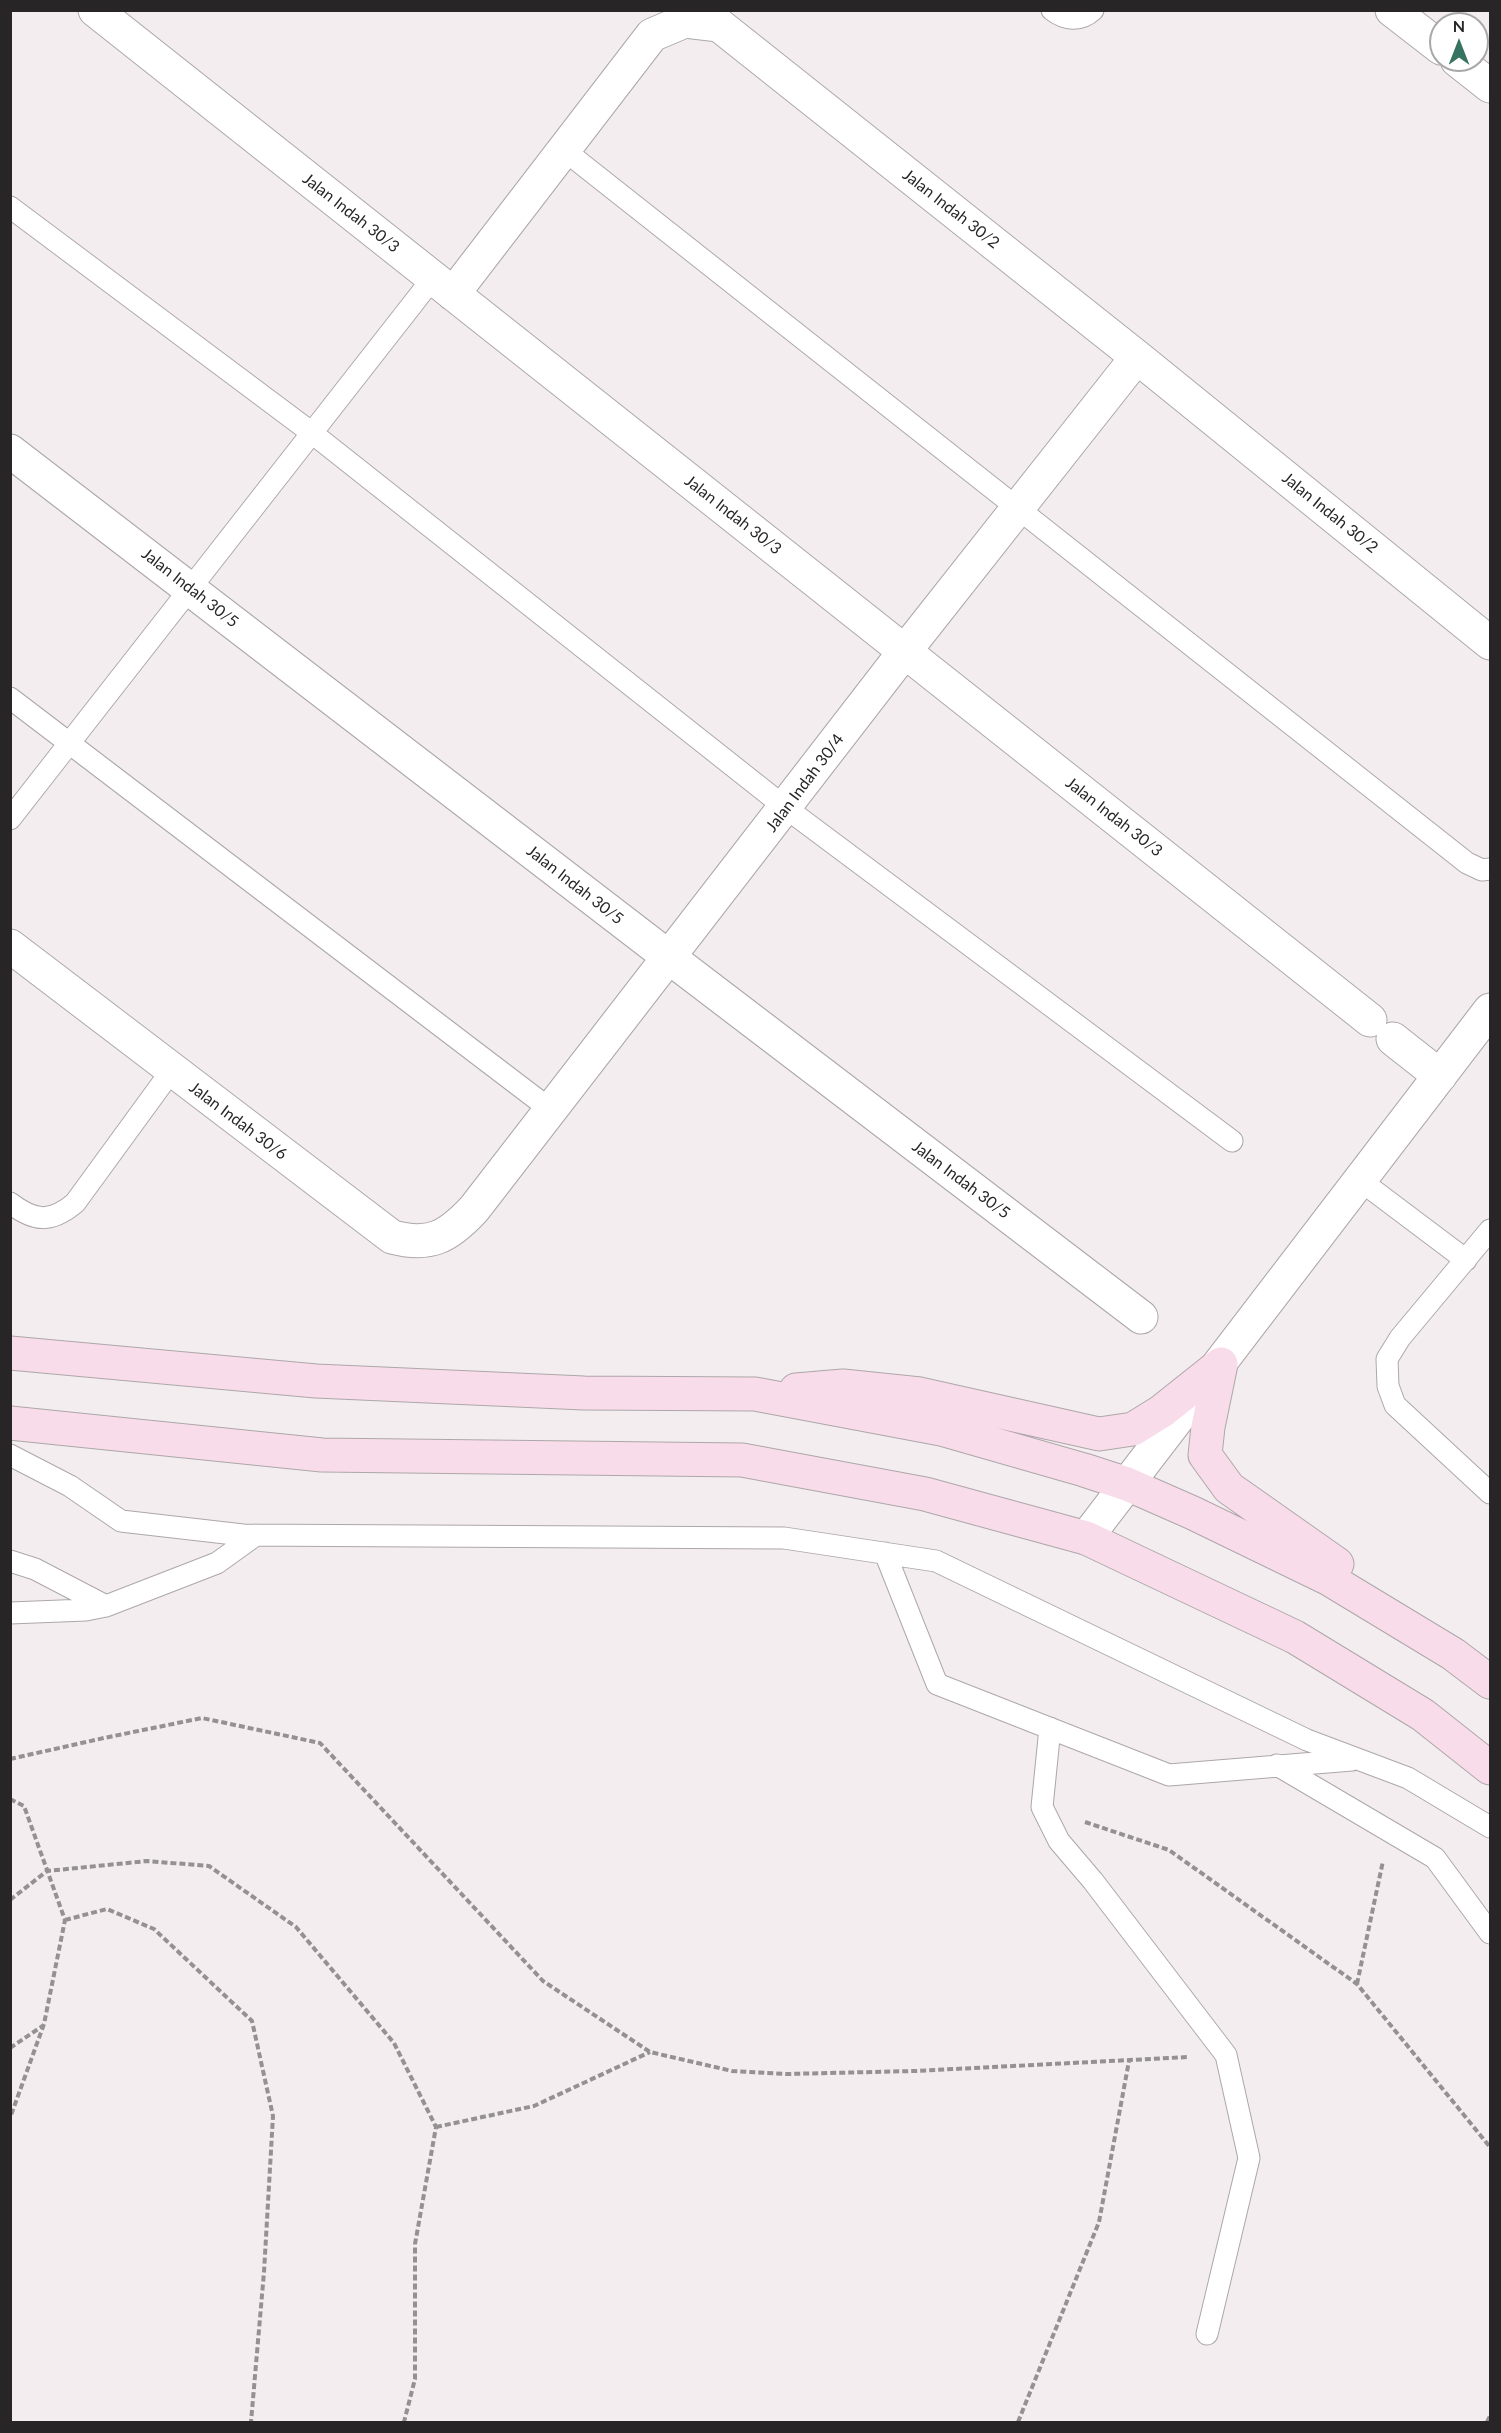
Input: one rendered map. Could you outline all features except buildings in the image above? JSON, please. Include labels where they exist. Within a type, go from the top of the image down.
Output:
[{"type":"main road","points":[[10,1353],[316,1381],[584,1393],[755,1394],[843,1386],[882,1388],[920,1394],[1099,1434],[1133,1429],[1162,1411],[1221,1364]]},
{"type":"main road","points":[[1221,1364],[1208,1427],[1205,1455],[1229,1488],[1290,1533],[1377,1591],[1453,1654],[1491,1682]]},
{"type":"main road","points":[[755,1394],[941,1429],[1127,1484],[1193,1513],[1329,1579],[1453,1654]]},
{"type":"main road","points":[[10,1423],[322,1455],[742,1460],[925,1494],[1086,1538],[1295,1637],[1423,1715],[1491,1768]]},
{"type":"street","name":"Jalan Indah 30/3","points":[[95,10],[1440,1076]]},
{"type":"street","points":[[1392,10],[1429,39]]},
{"type":"street","name":"Jalan Indah 30/2","points":[[443,286],[564,150],[652,35],[685,21],[719,25],[1137,357],[1491,643]]},
{"type":"street","points":[[1472,72],[1491,86]]},
{"type":"street","name":"Jalan Indah 30/4","points":[[474,1209],[905,651],[1137,357]]},
{"type":"street","name":"Jalan Indah 30/5","points":[[10,451],[1141,1317]]},
{"type":"street","name":"Jalan Indah 30/6","points":[[10,946],[392,1237],[412,1242],[437,1239],[457,1227],[474,1209]]},
{"type":"street","points":[[1086,1538],[1491,1010]]},
{"type":"lane","points":[[1052,10],[1065,18],[1077,19],[1093,10]]},
{"type":"lane","points":[[564,150],[1467,864],[1482,870],[1491,869]]},
{"type":"lane","points":[[10,207],[312,433],[786,808],[1232,1141]]},
{"type":"lane","points":[[10,819],[312,433],[443,286]]},
{"type":"lane","points":[[10,698],[551,1110]]},
{"type":"lane","points":[[10,1203],[34,1217],[49,1218],[69,1208],[75,1203],[172,1070]]},
{"type":"lane","points":[[1361,1181],[1466,1260]]},
{"type":"lane","points":[[1491,1230],[1400,1338],[1387,1359],[1388,1386],[1395,1405],[1491,1494]]},
{"type":"lane","points":[[10,1455],[70,1486],[121,1521],[256,1535],[784,1538],[936,1561],[1307,1740],[1408,1778],[1491,1827]]},
{"type":"lane","points":[[10,1612],[86,1610],[106,1606],[217,1563],[256,1535]]},
{"type":"lane","points":[[885,1553],[938,1684],[1169,1775],[1359,1760]]},
{"type":"lane","points":[[10,1561],[35,1569],[106,1606]]},
{"type":"lane","points":[[1050,1728],[1042,1807],[1059,1841],[1093,1881],[1226,2055],[1249,2158],[1206,2334]]},
{"type":"lane","points":[[1277,1765],[1435,1858],[1491,1933]]},
{"type":"path","points":[[10,1760],[104,1737],[202,1718],[320,1743],[543,1981],[650,2052],[732,2071],[787,2074],[915,2071],[1226,2055]]},
{"type":"path","points":[[10,1799],[24,1806],[65,1920],[44,2024],[10,2118]]},
{"type":"path","points":[[1042,1807],[1169,1850],[1357,1984],[1491,2147]]},
{"type":"path","points":[[1357,1984],[1389,1831]]},
{"type":"path","points":[[10,1900],[47,1871],[147,1861],[209,1866],[296,1927],[394,2043],[436,2127],[415,2244],[415,2379],[404,2422]]},
{"type":"path","points":[[65,1920],[107,1910],[154,1929],[252,2021],[273,2116],[264,2271],[251,2422]]},
{"type":"path","points":[[10,2048],[44,2024]]},
{"type":"path","points":[[436,2127],[534,2106],[650,2052]]},
{"type":"path","points":[[1018,2422],[1099,2222],[1130,2061]]},
{"type":"path","points":[[1487,2422],[1491,2416]]}]
